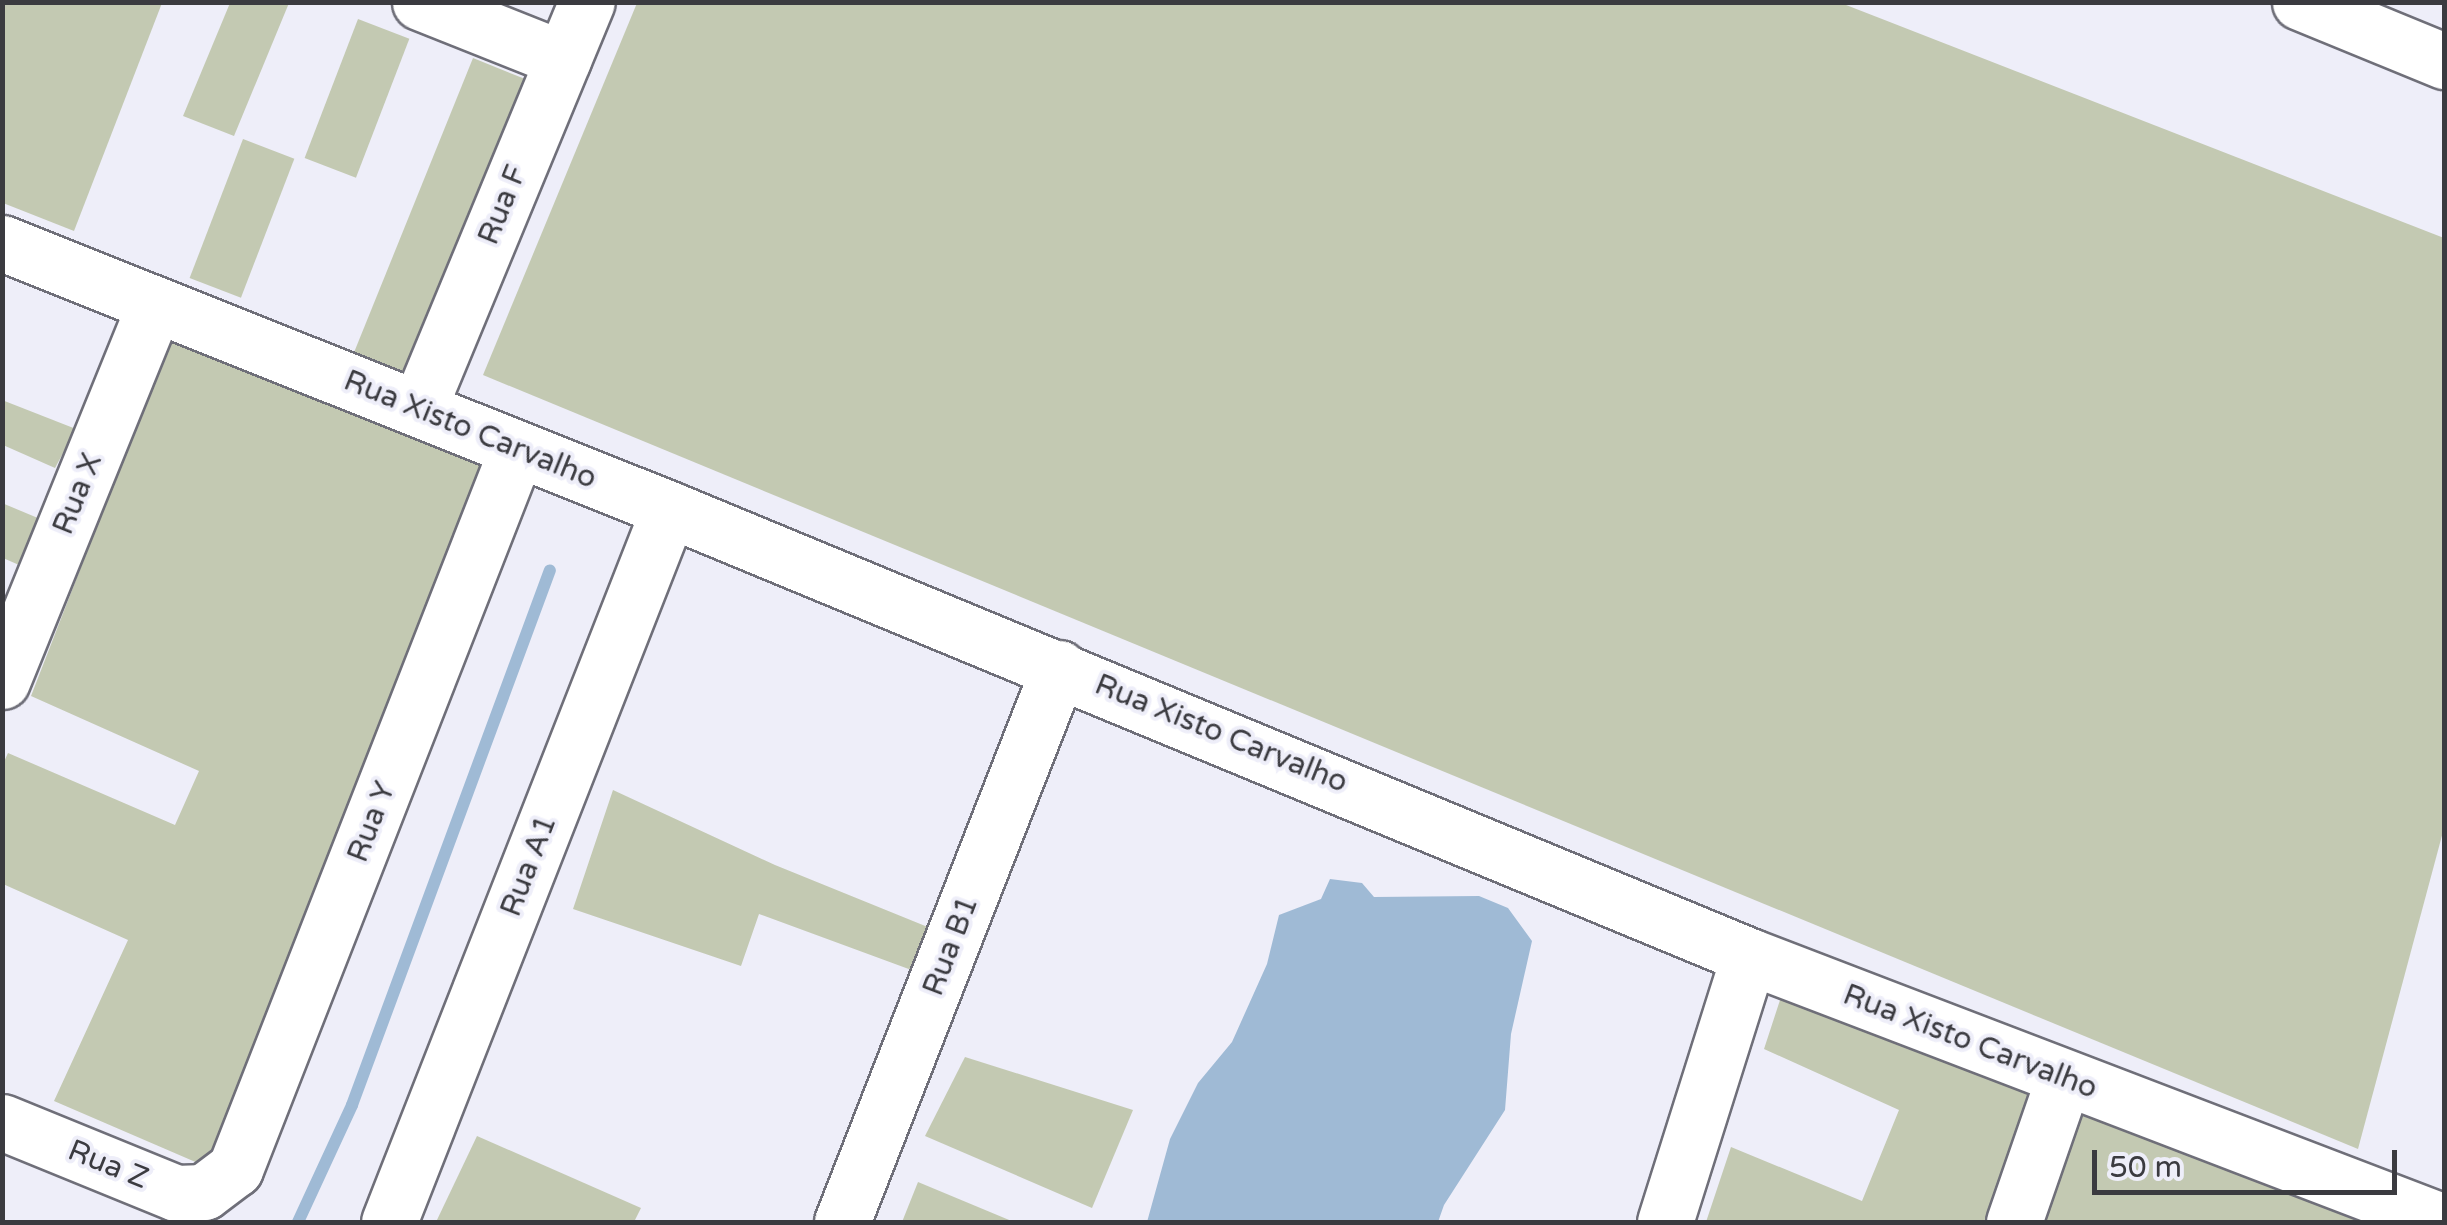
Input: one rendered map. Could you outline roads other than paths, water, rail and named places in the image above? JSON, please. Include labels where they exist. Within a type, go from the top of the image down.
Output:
[{"type":"street","points":[[420,2],[562,59]]},
{"type":"street","name":"Rua F","points":[[419,407],[587,2]]},
{"type":"street","points":[[2300,2],[2444,60]]},
{"type":"street","name":"Rua Xisto Carvalho","points":[[2,243],[419,407],[1059,668],[1750,956],[2064,1078],[2442,1216]]},
{"type":"street","name":"Rua X","points":[[2,681],[154,306]]},
{"type":"street","name":"Rua Y","points":[[216,1186],[226,1179],[243,1154],[517,449]]},
{"type":"street","name":"Rua A1","points":[[389,1222],[668,509]]},
{"type":"street","name":"Rua B1","points":[[842,1222],[1059,668]]},
{"type":"street","points":[[1665,1222],[1750,956]]},
{"type":"street","points":[[2014,1222],[2064,1078]]},
{"type":"street","name":"Rua Z","points":[[2,1122],[176,1193],[216,1186]]},
{"type":"water","points":[[1330,879],[1362,883],[1374,897],[1479,896],[1508,908],[1532,941],[1511,1034],[1505,1110],[1444,1205],[1438,1222],[1147,1222],[1170,1139],[1198,1083],[1232,1042],[1267,964],[1279,915],[1321,899]]},
{"type":"waterway","points":[[298,1222],[352,1105],[550,570]]}]
